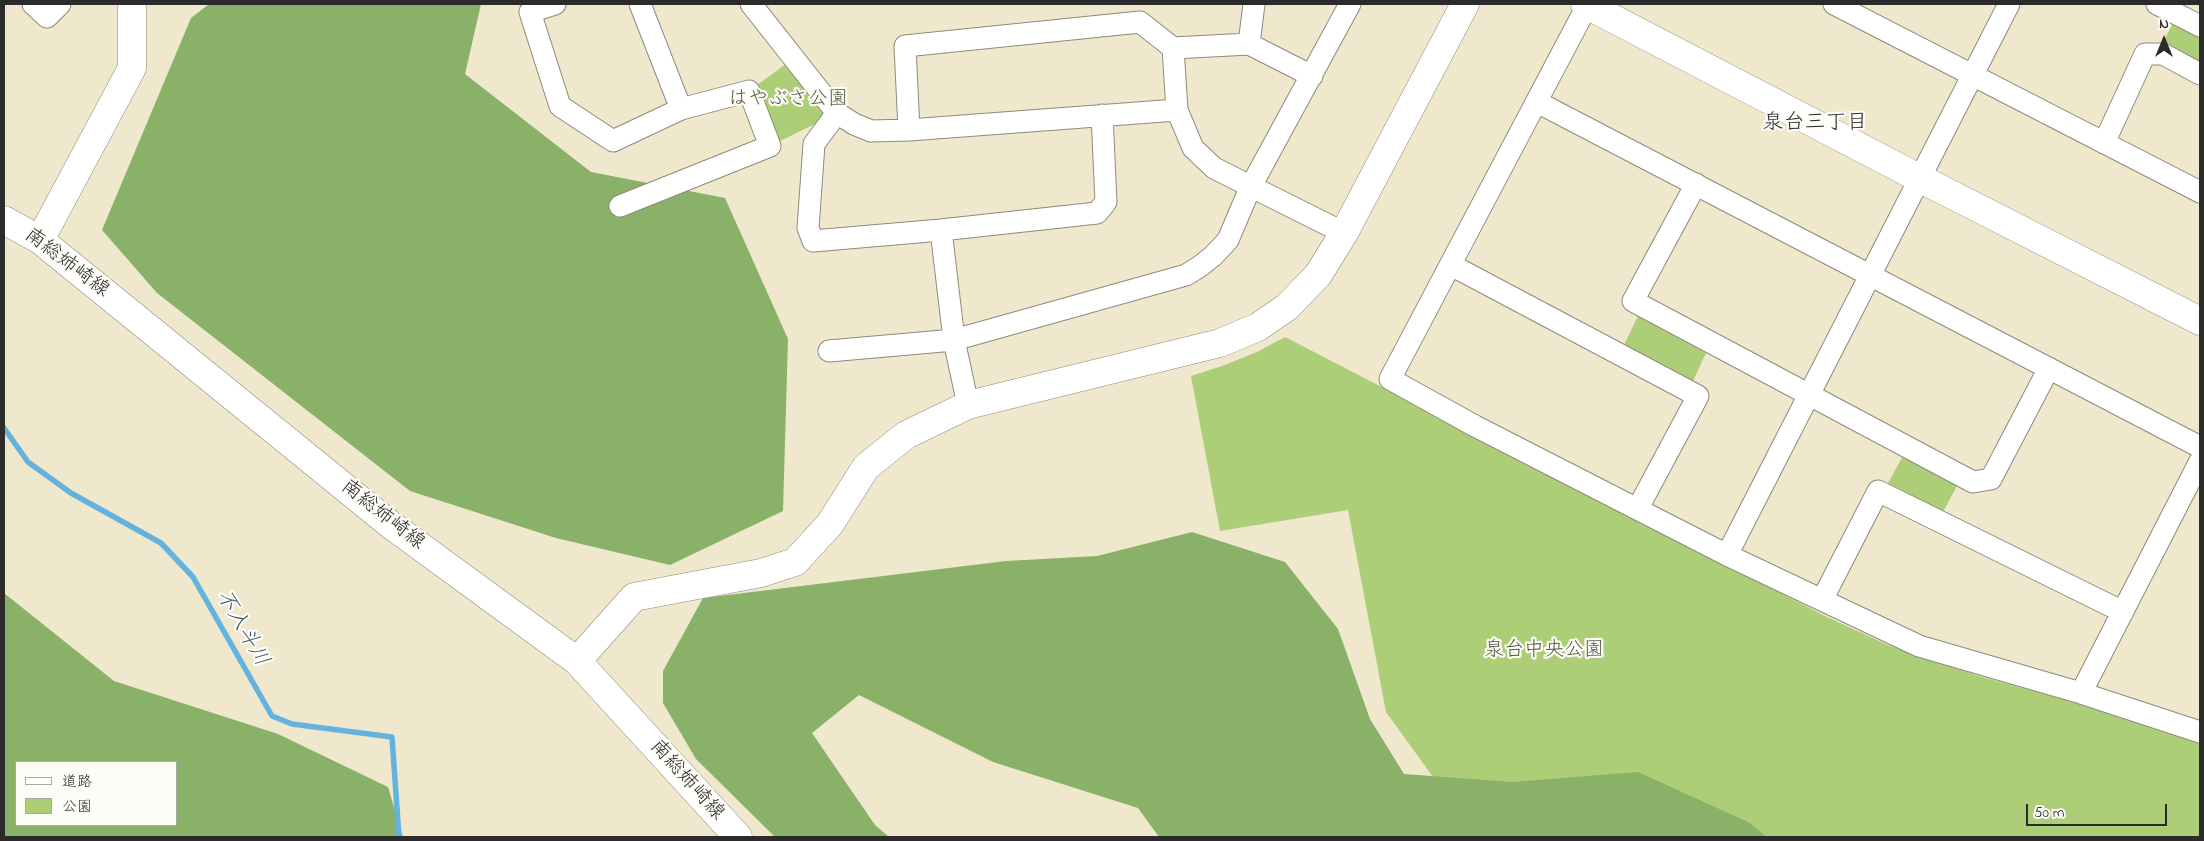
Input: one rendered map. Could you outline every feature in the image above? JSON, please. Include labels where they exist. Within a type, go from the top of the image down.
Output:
[{"type":"street","points":[[33,4],[48,17],[60,4]]},
{"type":"street","points":[[40,240],[132,68],[132,4]]},
{"type":"street","points":[[555,4],[530,12],[560,106],[613,141],[681,109],[749,91],[770,146],[620,206]]},
{"type":"street","points":[[640,4],[681,109]]},
{"type":"street","points":[[751,4],[837,113],[854,124],[870,131],[909,130],[1177,110]]},
{"type":"street","points":[[1249,44],[1254,4]]},
{"type":"street","points":[[829,351],[954,340],[1186,275],[1213,256],[1228,240],[1250,188],[1350,4]]},
{"type":"street","points":[[577,661],[634,597],[761,573],[795,562],[830,524],[866,467],[906,436],[968,405],[1210,346],[1258,327],[1287,308],[1318,275],[1344,233],[1465,4]]},
{"type":"street","points":[[2200,321],[1919,178],[1587,4],[1390,379],[1475,426],[1727,555],[1919,646],[2081,693],[2200,732]]},
{"type":"street","points":[[1727,555],[2009,4]]},
{"type":"street","points":[[2157,4],[2200,26]]},
{"type":"street","points":[[1848,7],[1972,75],[2200,192]]},
{"type":"street","points":[[909,130],[905,46],[1140,22],[1173,48],[1249,44],[1312,76]]},
{"type":"street","points":[[1173,48],[1177,110],[1193,148],[1214,168],[1250,188],[1344,233]]},
{"type":"street","points":[[2104,142],[2145,54],[2163,54],[2200,74]]},
{"type":"street","points":[[1537,102],[2200,446]]},
{"type":"street","points":[[837,113],[814,144],[808,228],[813,241],[941,230],[1097,213],[1106,202],[1102,115]]},
{"type":"street","points":[[1696,184],[1633,301],[1808,396],[1973,482],[1991,479],[2049,368]]},
{"type":"street","name":"南総姉崎線","points":[[4,220],[40,240],[391,525],[577,661],[738,837]]},
{"type":"street","points":[[941,230],[954,340],[968,405]]},
{"type":"street","points":[[1451,265],[1698,396],[1638,508]]},
{"type":"street","points":[[2081,693],[2200,461]]},
{"type":"street","points":[[1822,600],[1878,491],[2122,612]]},
{"type":"green space","points":[[209,4],[481,4],[465,74],[591,172],[725,198],[788,339],[783,511],[670,565],[556,538],[410,491],[157,293],[102,230],[191,18]]},
{"type":"green space","points":[[2175,20],[2200,33],[2200,68],[2160,47]]},
{"type":"green space","name":"はやぶさ公園","points":[[794,58],[837,113],[770,146],[749,91]]},
{"type":"green space","points":[[1638,316],[1706,353],[1693,381],[1624,345]]},
{"type":"green space","name":"泉台中央公園","points":[[1285,337],[1827,617],[1888,645],[1979,676],[2200,737],[2200,837],[1710,837],[1449,799],[1386,712],[1348,510],[1220,531],[1191,376],[1257,352]]},
{"type":"green space","points":[[1904,454],[1959,482],[1943,512],[1888,483]]},
{"type":"green space","points":[[1192,532],[1285,562],[1338,629],[1370,719],[1404,774],[1512,782],[1638,772],[1748,822],[1767,837],[1159,837],[1138,808],[993,762],[859,695],[812,733],[875,825],[889,837],[775,837],[696,759],[663,703],[663,671],[703,598],[1006,561],[1097,556]]},
{"type":"green space","points":[[4,593],[114,681],[278,734],[388,787],[403,837],[4,837]]},
{"type":"waterway","name":"不入斗川","points":[[4,428],[28,462],[71,493],[161,543],[193,577],[272,716],[292,724],[392,737],[399,837]]},
{"type":"district","name":"泉台三丁目","points":[[1815,125]]}]
